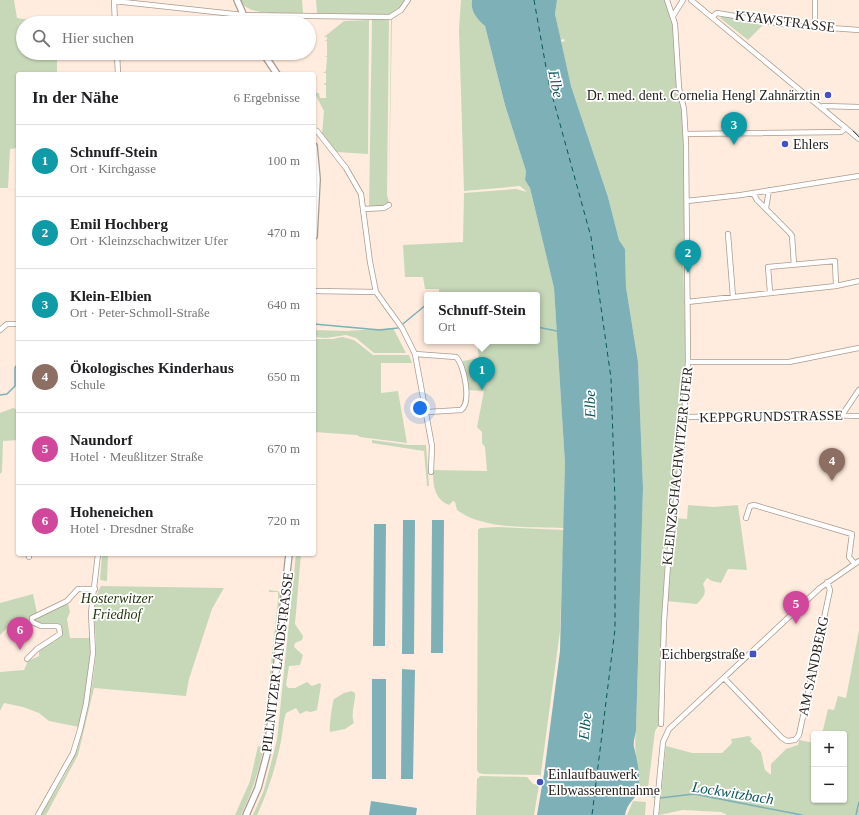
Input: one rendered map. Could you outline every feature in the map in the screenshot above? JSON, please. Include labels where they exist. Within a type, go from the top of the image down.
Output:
[{"type":"main road","points":[[237,0],[243,15]]},
{"type":"main road","points":[[268,60],[276,72]]},
{"type":"main road","name":"PILLNITZER LANDSTRASSE","points":[[246,815],[258,788],[268,747],[289,556]]},
{"type":"street","points":[[115,16],[114,1],[243,15],[390,17],[397,14],[408,0]]},
{"type":"street","name":"KLEINZSCHACHWITZER UFER","points":[[661,724],[667,570],[670,530],[678,481],[688,362],[686,134],[684,109],[679,88],[674,16],[667,0]]},
{"type":"street","points":[[674,16],[683,0]]},
{"type":"street","points":[[691,0],[859,140]]},
{"type":"street","points":[[815,0],[815,27]]},
{"type":"street","name":"KYAWSTRASSE","points":[[712,17],[717,13],[789,24],[859,30]]},
{"type":"street","points":[[117,60],[118,72]]},
{"type":"street","points":[[820,106],[857,107]]},
{"type":"street","points":[[686,134],[842,132],[846,128]]},
{"type":"street","points":[[316,131],[328,144],[354,180],[361,194],[370,262],[376,292],[400,326],[414,354],[427,412],[432,446],[431,472]]},
{"type":"street","points":[[687,201],[753,193],[859,176]]},
{"type":"street","points":[[766,208],[769,190]]},
{"type":"street","points":[[753,193],[757,200],[790,233],[793,246],[794,265]]},
{"type":"street","points":[[363,209],[384,208],[389,205]]},
{"type":"street","points":[[728,234],[733,297]]},
{"type":"street","points":[[770,292],[768,267],[835,261],[836,286]]},
{"type":"street","points":[[687,302],[836,286],[859,281]]},
{"type":"street","points":[[316,291],[376,292]]},
{"type":"street","points":[[0,330],[7,324],[16,324]]},
{"type":"street","points":[[688,362],[789,362],[859,348]]},
{"type":"street","points":[[414,354],[456,357],[461,363],[467,397],[464,408],[461,410],[427,412]]},
{"type":"street","points":[[842,415],[859,390]]},
{"type":"street","name":"KEPPGRUNDSTRASSE","points":[[684,417],[859,416]]},
{"type":"street","points":[[656,815],[663,742],[669,729],[827,582],[857,562],[849,557],[852,534],[754,505],[750,506],[746,518]]},
{"type":"street","points":[[38,815],[73,753],[80,730],[86,704],[93,653],[91,614],[98,556]]},
{"type":"street","name":"AM SANDBERG","points":[[724,678],[785,741],[795,740],[799,735],[830,590],[827,582]]},
{"type":"street","points":[[27,659],[37,649],[60,634],[59,627],[41,626],[32,622],[31,619],[34,616],[67,601],[78,589],[95,589]]},
{"type":"green space","points":[[0,0],[14,0],[17,16],[16,60],[57,60],[57,72],[16,72],[16,148],[10,149],[8,188],[0,188]]},
{"type":"green space","points":[[240,0],[302,0],[303,13],[259,12],[244,6]]},
{"type":"green space","points":[[316,0],[407,0],[400,8],[391,14],[384,15],[317,13]]},
{"type":"green space","points":[[461,0],[472,0],[473,11],[479,21],[485,26],[505,105],[526,171],[525,180],[530,188],[554,288],[565,464],[564,528],[508,526],[480,521],[457,510],[455,502],[453,501],[449,505],[444,502],[435,491],[433,470],[487,471],[485,447],[482,443],[482,432],[477,427],[484,391],[468,390],[463,361],[479,358],[477,344],[540,344],[540,292],[439,292],[439,289],[425,289],[423,277],[405,277],[403,245],[463,242],[464,193],[516,189],[527,192],[520,186],[464,191],[459,29]]},
{"type":"green space","points":[[557,0],[666,0],[673,19],[685,140],[686,202],[684,203],[683,257],[686,363],[676,487],[668,529],[665,564],[662,623],[661,722],[655,731],[648,788],[646,792],[639,789],[635,745],[643,488],[638,362],[626,287],[625,249],[619,240],[608,197],[571,86],[561,42],[565,41],[564,39],[560,40],[555,14]]},
{"type":"green space","points":[[724,16],[764,24],[748,40],[720,18]]},
{"type":"green space","points":[[372,19],[389,19],[387,195],[389,202],[383,207],[369,207]]},
{"type":"green space","points":[[391,19],[392,19],[389,194]]},
{"type":"green space","points":[[369,20],[368,154],[337,152],[322,134],[324,111],[316,93],[319,93],[320,98],[326,98],[326,85],[323,84],[326,83],[326,73],[323,73],[326,71],[327,57],[324,57],[327,56],[327,41],[324,41],[327,40],[327,37],[324,37],[344,21]]},
{"type":"green space","points":[[393,328],[406,353],[374,353],[356,338],[346,335],[326,338],[316,337],[316,330],[346,331]]},
{"type":"green space","points":[[342,337],[354,340],[373,355],[409,355],[412,363],[381,363],[381,393],[398,391],[407,443],[360,437],[357,435],[316,432],[316,339],[333,339]]},
{"type":"green space","points":[[13,408],[16,409],[16,440],[3,441],[2,472],[0,474],[0,413]]},
{"type":"green space","points":[[372,440],[409,445],[426,445],[429,486],[427,486],[424,451],[372,443]]},
{"type":"green space","points":[[688,505],[714,507],[738,505],[747,570],[728,569],[721,583],[707,578],[703,584],[705,590],[704,595],[697,604],[666,601],[675,518],[687,519]]},
{"type":"green space","points":[[497,527],[564,530],[560,631],[540,780],[540,775],[484,774],[479,773],[477,770],[478,530],[480,528]]},
{"type":"green space","points":[[102,556],[108,556],[107,581],[100,580]]},
{"type":"green space","points":[[296,556],[301,556],[295,624],[303,636],[302,640],[295,643],[294,647],[303,655],[300,665],[289,666],[286,685],[288,688],[295,688],[307,682],[312,686],[320,683],[321,685],[317,710],[311,712],[306,711],[300,714],[296,708],[286,713],[282,737],[271,779],[257,815],[253,815],[264,790],[277,740]]},
{"type":"green space","name":"Hosterwitzer Friedhof","points":[[101,586],[224,588],[212,609],[189,679],[186,696],[94,688],[78,755],[46,815],[40,815],[68,770],[83,731],[89,704],[96,652],[94,610],[97,594]]},
{"type":"green space","points":[[269,590],[282,592],[271,706],[260,763],[252,789],[241,815],[235,815],[250,781],[258,746],[262,747],[278,600],[278,592],[269,592]]},
{"type":"green space","points":[[33,594],[37,613],[30,619],[8,627],[0,635],[0,603]]},
{"type":"green space","points":[[68,603],[70,612],[67,619],[70,638],[93,638],[85,702],[79,727],[49,721],[39,713],[23,707],[4,703],[0,711],[0,672],[24,670],[28,661],[39,656],[39,650],[52,641],[55,642],[54,640],[58,638],[59,627],[45,625],[33,621],[33,619]]},
{"type":"green space","points":[[859,630],[859,815],[727,815],[721,812],[683,810],[659,815],[666,746],[692,753],[722,753],[732,743],[731,739],[749,736],[752,739],[750,741],[761,752],[765,770],[771,775],[771,764],[786,749],[798,745],[799,740],[811,742],[811,803],[847,803],[847,731],[823,731],[828,709],[834,710],[838,696],[846,698]]},
{"type":"green space","points":[[352,691],[355,693],[353,712],[354,723],[345,729],[330,732],[334,699],[344,693]]},
{"type":"green space","points":[[480,776],[527,777],[533,784],[539,785],[534,815],[476,815],[477,779]]},
{"type":"green space","points":[[633,801],[646,802],[645,815],[627,815]]},
{"type":"water","name":"Elbe","points":[[472,0],[557,0],[555,14],[571,86],[608,197],[619,240],[625,249],[626,287],[638,362],[643,488],[636,731],[634,743],[639,785],[637,794],[628,807],[625,815],[537,815],[544,774],[560,651],[565,464],[554,288],[530,188],[525,180],[526,171],[505,105],[485,26],[479,21],[473,11]]},
{"type":"water","points":[[403,520],[415,520],[414,654],[402,654]]},
{"type":"water","points":[[432,520],[444,520],[443,653],[431,653]]},
{"type":"water","points":[[374,524],[386,524],[385,646],[373,646]]},
{"type":"water","points":[[402,669],[415,670],[413,779],[401,779]]},
{"type":"water","points":[[372,679],[386,679],[386,779],[372,779]]},
{"type":"water","points":[[371,801],[417,808],[416,815],[369,815]]},
{"type":"waterway","points":[[316,324],[380,330],[398,328],[424,306]]},
{"type":"waterway","points":[[540,328],[557,331]]},
{"type":"waterway","points":[[0,395],[7,394],[15,386],[16,366]]},
{"type":"waterway","name":"Lockwitzbach","points":[[637,793],[655,797]]},
{"type":"waterway","name":"Lockwitzbach","points":[[660,798],[694,794],[802,815]]},
{"type":"waterway","name":"Lockwitzbach","points":[[856,815],[859,802]]},
{"type":"ferry route","points":[[534,0],[549,84],[591,237],[611,378],[615,502],[615,629],[592,815]]},
{"type":"tram line","points":[[853,131],[859,137]]},
{"type":"place","name":"Dr. med. dent. Cornelia Hengl Zahnärztin","points":[[828,95]]},
{"type":"place","name":"Ehlers","points":[[785,144]]},
{"type":"place","name":"Klein-Elbien","points":[[734,145]]},
{"type":"place","name":"Emil Hochberg","points":[[688,273]]},
{"type":"place","name":"Schnuff-Stein","points":[[482,390]]},
{"type":"place","name":"Ökologisches Kinderhaus","points":[[832,481]]},
{"type":"place","name":"Naundorf","points":[[796,624]]},
{"type":"place","name":"Hoheneichen","points":[[20,650]]},
{"type":"place","name":"Eichbergstraße","points":[[753,654]]},
{"type":"place","name":"Einlaufbauwerk Elbwasserentnahme","points":[[540,782]]}]
